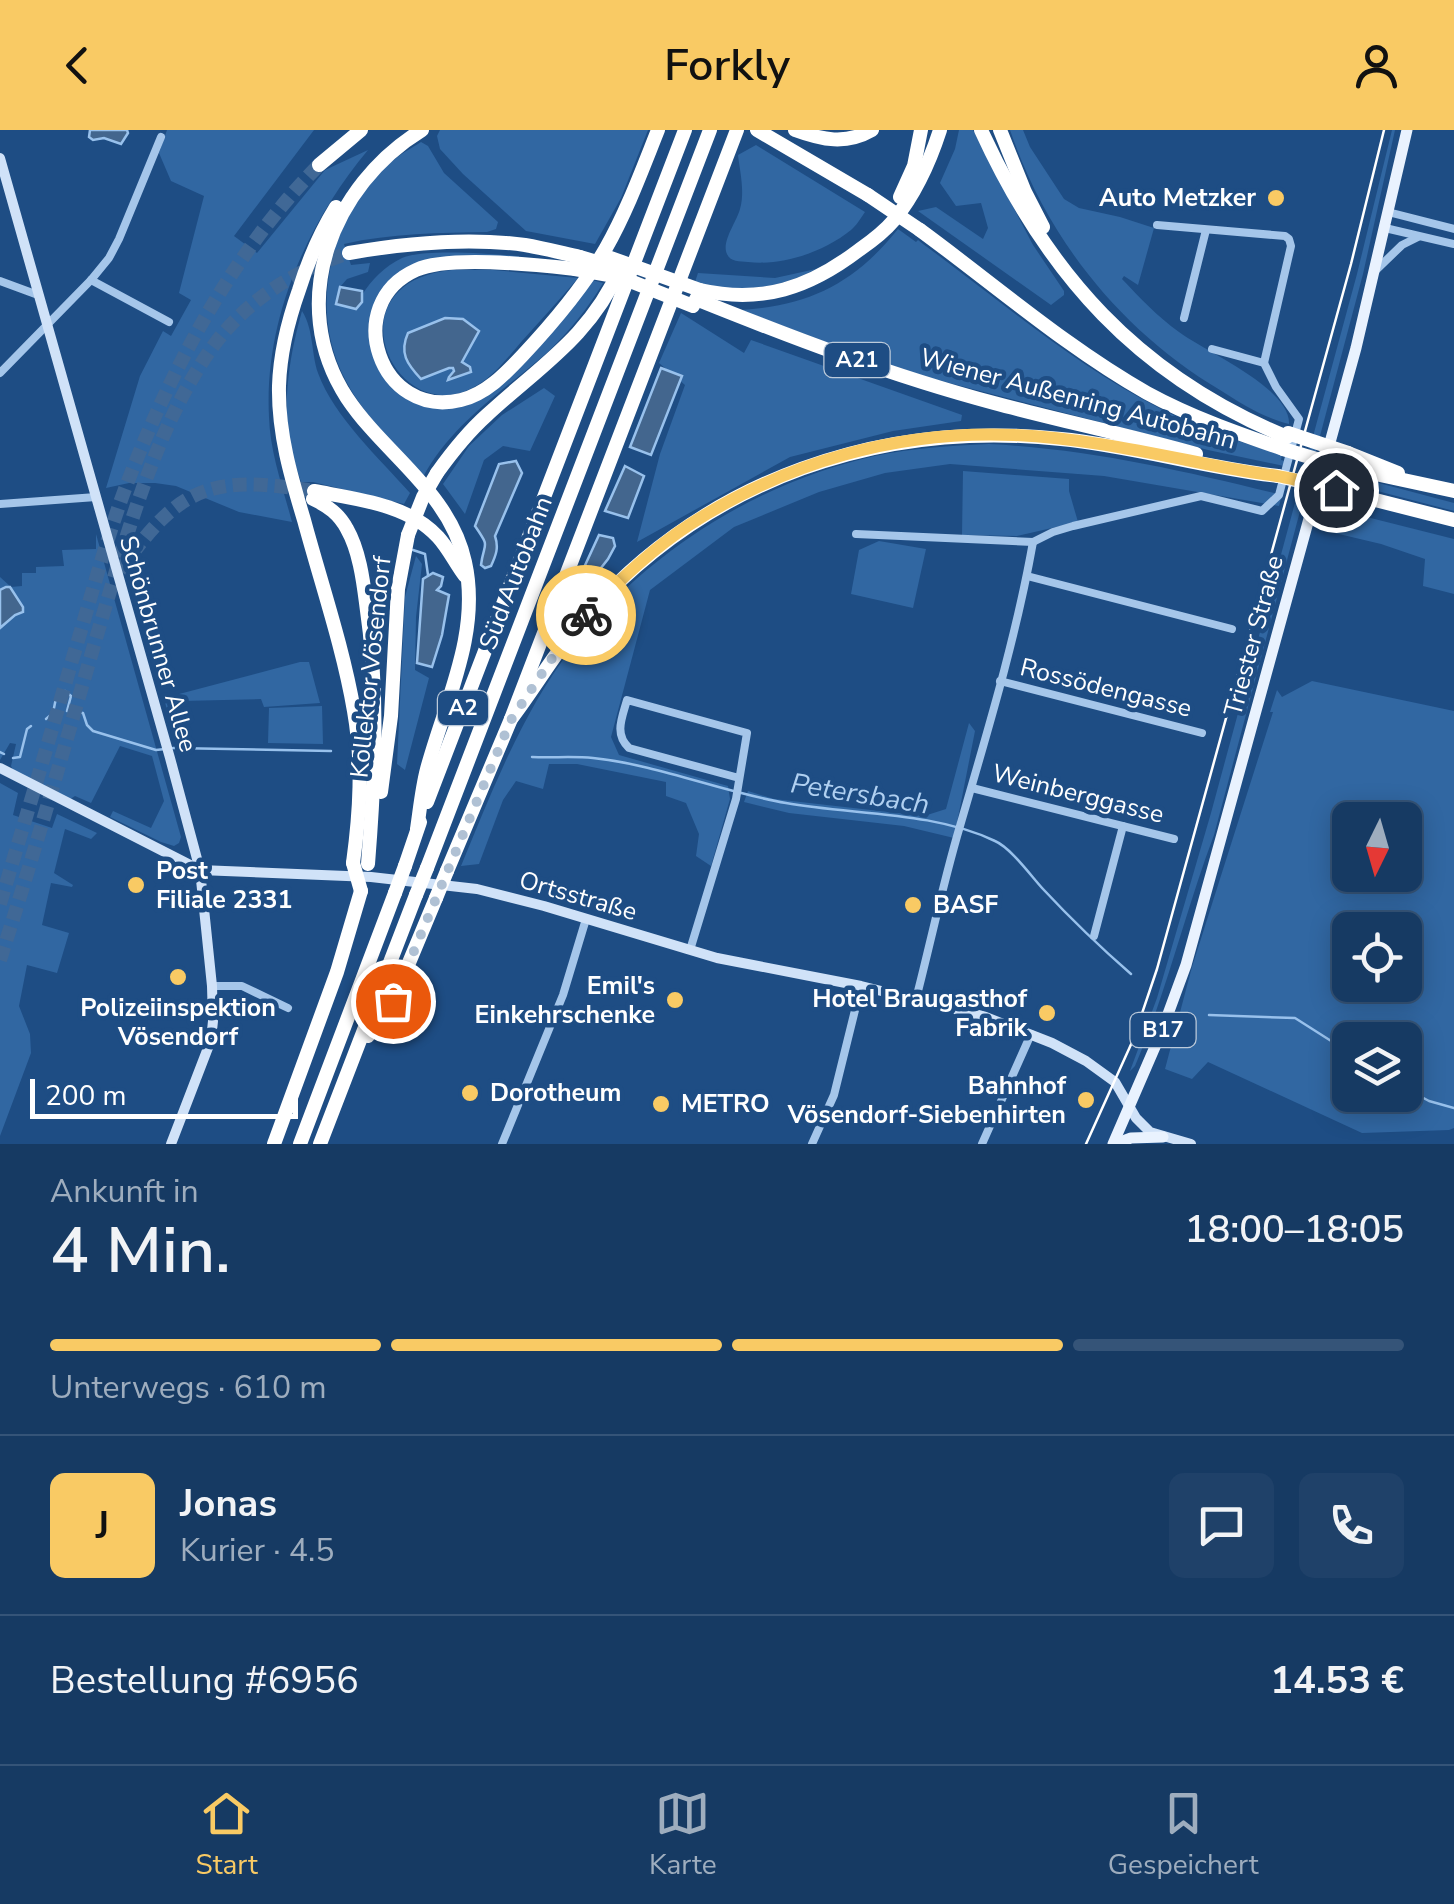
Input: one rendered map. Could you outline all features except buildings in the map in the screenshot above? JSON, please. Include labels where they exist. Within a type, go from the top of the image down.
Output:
[{"type":"highway","points":[[346,130],[330,143],[320,165],[361,130]]},
{"type":"highway","points":[[417,828],[426,772],[465,638],[470,600],[468,580],[460,544],[442,508],[345,395],[328,357],[319,310],[324,261],[337,223],[384,158],[422,130]]},
{"type":"highway","points":[[658,130],[629,204],[605,250],[556,318],[513,366],[492,385],[464,400],[430,401],[400,387],[382,364],[375,330],[378,312],[392,287],[414,270],[448,262],[579,259],[620,277],[696,298],[751,296],[792,288],[842,264],[885,230],[924,170],[940,130]]},
{"type":"highway","name":"Süd Autobahn","points":[[300,1144],[685,130]]},
{"type":"highway","name":"Süd Autobahn","points":[[320,1144],[710,130]]},
{"type":"highway","points":[[356,1053],[393,1001],[511,720],[738,130]]},
{"type":"highway","points":[[795,130],[834,140],[860,137],[872,130]]},
{"type":"highway","points":[[865,246],[902,192],[914,166],[921,130]]},
{"type":"highway","points":[[981,130],[1035,232],[1056,262],[1099,312],[1170,374],[1286,440],[1450,490]]},
{"type":"highway","points":[[1000,130],[1042,227],[1106,310],[1166,364],[1286,440]]},
{"type":"highway","name":"Wiener Außenring Autobahn","points":[[759,131],[868,195],[1107,368],[1150,394],[1208,422],[1286,440]]},
{"type":"highway","points":[[356,192],[341,198],[317,241],[292,310],[280,386],[288,464],[340,651],[357,735],[361,863]]},
{"type":"highway","name":"Kollektor Vösendorf","points":[[274,1144],[337,972],[361,891],[361,863],[388,751],[398,589],[408,535],[437,473],[474,427],[548,364],[587,323],[618,276],[643,218],[655,206]]},
{"type":"highway","points":[[350,253],[458,242],[526,246],[642,277],[696,298]]},
{"type":"highway","name":"Wiener Außenring Autobahn","points":[[696,298],[827,350],[992,402],[1454,520]]},
{"type":"highway","points":[[511,720],[557,651],[631,570],[687,526],[744,493],[805,466],[908,440],[996,435],[1087,442],[1278,476]]},
{"type":"highway","points":[[1346,459],[1450,490]]},
{"type":"highway","points":[[361,863],[374,784],[376,712],[366,603],[351,536],[333,510],[314,495],[367,502],[412,517],[435,533],[468,580]]},
{"type":"main road","name":"Triester Straße","points":[[1114,1144],[1186,965],[1375,271],[1407,130]]},
{"type":"main road","name":"Schönbrunner Allee","points":[[0,158],[200,870],[213,1021],[210,1040],[171,1144]]},
{"type":"main road","name":"Ortsstraße","points":[[0,768],[200,870],[371,877],[455,885],[508,896],[717,958],[861,986],[983,1016],[1031,1034],[1107,1075],[1145,1129],[1163,1137]]},
{"type":"main road","points":[[1114,1144],[1130,1138],[1163,1137],[1191,1144]]},
{"type":"street","points":[[0,373],[109,258],[161,137]]},
{"type":"street","points":[[1388,212],[1454,230]]},
{"type":"street","points":[[856,534],[1033,542],[1073,526],[1200,496],[1262,511],[1279,495],[1298,419],[1264,363],[1291,246],[1289,239],[1157,225]]},
{"type":"street","points":[[1385,228],[1454,244]]},
{"type":"street","points":[[1184,318],[1206,230]]},
{"type":"street","points":[[1375,271],[1402,244],[1420,237]]},
{"type":"street","points":[[91,280],[170,322]]},
{"type":"street","points":[[0,281],[38,294]]},
{"type":"street","points":[[1212,349],[1264,363]]},
{"type":"street","points":[[0,504],[96,497]]},
{"type":"street","points":[[916,999],[1033,542]]},
{"type":"street","points":[[1027,576],[1232,629]]},
{"type":"street","name":"Rossödengasse","points":[[1000,682],[1202,733]]},
{"type":"street","points":[[690,950],[737,795],[747,733],[627,700],[619,733],[629,748],[739,778]]},
{"type":"street","name":"Weinberggasse","points":[[972,788],[1174,839]]},
{"type":"street","points":[[1094,936],[1123,826]]},
{"type":"street","points":[[502,1144],[563,994],[586,919]]},
{"type":"street","points":[[212,986],[242,986],[288,1008]]},
{"type":"street","points":[[812,1144],[834,1094],[861,986]]},
{"type":"street","points":[[982,1144],[1031,1034]]},
{"type":"shaded area","points":[[90,130],[128,133],[121,144],[104,138],[93,140]]},
{"type":"shaded area","points":[[167,130],[314,130],[234,236],[257,253],[325,170],[368,150],[346,178],[309,241],[282,309],[274,344],[269,380],[270,430],[292,522],[239,512],[176,486],[129,483],[106,488],[140,376],[163,331],[171,336],[191,300],[179,293],[204,196],[171,181],[159,153]]},
{"type":"shaded area","points":[[440,130],[648,130],[621,198],[595,244],[526,231],[440,149]]},
{"type":"shaded area","points":[[959,130],[973,130],[1033,245],[1064,291],[1051,305],[918,211],[936,207],[983,239],[988,228],[981,203],[956,206],[940,183]]},
{"type":"shaded area","points":[[1010,130],[1023,130],[1064,199],[1079,208],[1154,228],[1138,285],[1124,276],[1122,279],[1171,326],[1262,384],[1286,411],[1289,424],[1253,410],[1184,366],[1120,311],[1092,279],[1044,208]]},
{"type":"shaded area","points":[[1392,130],[1363,274],[1214,835],[1157,1009],[1130,1071],[1157,998],[1211,813],[1357,274]]},
{"type":"shaded area","points":[[421,142],[428,146],[444,173],[498,222],[496,229],[344,244],[351,265],[370,263],[368,272],[347,279],[340,287],[362,295],[384,269],[412,255],[459,252],[519,258],[416,265],[398,274],[382,293],[370,329],[371,349],[376,363],[407,399],[427,407],[449,409],[486,397],[509,377],[592,280],[603,283],[558,342],[465,423],[423,477],[372,419],[346,381],[334,352],[327,292],[341,233],[355,206],[395,159]]},
{"type":"shaded area","points":[[756,145],[865,212],[857,224],[828,245],[802,256],[761,263],[730,258],[726,244],[742,196],[738,155]]},
{"type":"shaded area","points":[[898,229],[1098,373],[1190,423],[1282,455],[1284,466],[930,378],[741,310],[788,303],[829,288],[865,264]]},
{"type":"shaded area","points":[[816,269],[757,288],[695,282],[698,273],[775,278]]},
{"type":"shaded area","points":[[452,270],[578,278],[493,373],[472,388],[443,395],[418,389],[399,372],[386,349],[383,323],[392,299],[414,280]]},
{"type":"shaded area","points":[[340,287],[362,291],[362,302],[356,309],[336,304]]},
{"type":"shaded area","points":[[302,311],[325,389],[359,437],[410,493],[404,504],[301,482],[290,444],[287,394]]},
{"type":"shaded area","points":[[681,313],[744,353],[751,340],[962,415],[961,421],[893,431],[790,457],[637,542],[660,454],[685,385],[659,363]]},
{"type":"shaded area","points":[[445,318],[463,319],[479,331],[462,362],[471,372],[448,380],[454,371],[449,368],[421,379],[406,358],[408,333]]},
{"type":"shaded area","points":[[661,368],[682,376],[651,455],[630,447]]},
{"type":"shaded area","points":[[544,388],[555,396],[530,451],[503,446],[484,460],[465,514],[443,484],[469,446],[502,415]]},
{"type":"shaded area","points":[[989,444],[1100,456],[1282,495],[1279,506],[1104,476],[950,464],[885,473],[819,492],[734,527],[650,590],[611,737],[619,755],[728,786],[730,799],[711,866],[696,856],[699,834],[686,803],[666,796],[666,782],[577,764],[549,764],[543,789],[516,781],[503,800],[479,864],[461,866],[509,753],[553,674],[601,614],[669,552],[746,503],[831,468],[903,451]]},
{"type":"shaded area","points":[[516,461],[522,473],[495,536],[497,548],[491,566],[485,568],[481,565],[485,542],[475,526],[499,464]]},
{"type":"shaded area","points":[[625,466],[644,476],[628,518],[605,511]]},
{"type":"shaded area","points":[[963,471],[1069,479],[1078,522],[1017,536],[962,535]]},
{"type":"shaded area","points":[[1341,473],[1454,503],[1454,511],[1339,481]]},
{"type":"shaded area","points":[[1327,507],[1454,539],[1454,594],[1423,586],[1425,559],[1322,530]]},
{"type":"shaded area","points":[[96,534],[181,837],[174,846],[110,817],[113,811],[151,828],[164,801],[152,756],[120,746],[91,803],[75,796],[69,800],[13,770],[16,744],[10,743],[0,760],[0,628],[15,615],[6,587],[0,590],[0,577],[11,587],[22,586],[22,573],[36,573],[36,567],[64,566],[62,550],[96,549]]},
{"type":"shaded area","points":[[599,535],[613,538],[615,546],[582,592],[575,587]]},
{"type":"shaded area","points":[[879,541],[926,549],[913,608],[851,594],[859,550]]},
{"type":"shaded area","points":[[416,556],[422,564],[415,670],[429,678],[405,770],[397,764],[405,597]]},
{"type":"shaded area","points":[[433,573],[443,577],[437,590],[449,595],[432,667],[417,663],[423,579]]},
{"type":"shaded area","points":[[10,587],[23,612],[0,628],[0,590]]},
{"type":"shaded area","points":[[309,662],[320,703],[264,707],[261,699],[181,701],[180,709],[167,710],[164,698]]},
{"type":"shaded area","points":[[1312,681],[1454,711],[1454,1128],[1449,1130],[1362,1133],[1208,1062],[1192,1079],[1165,1069],[1192,967],[1277,690],[1282,697]]},
{"type":"shaded area","points":[[322,706],[323,744],[268,743],[269,708]]},
{"type":"shaded area","points":[[969,723],[975,731],[954,838],[904,826],[789,813],[744,802],[748,791],[774,799],[924,816],[946,809]]},
{"type":"shaded area","points":[[0,783],[18,793],[13,815],[52,828],[57,814],[97,833],[91,839],[65,829],[54,873],[73,885],[51,883],[42,925],[69,933],[57,973],[27,965],[19,1006],[30,1034],[31,1053],[0,1136]]},
{"type":"waterway","points":[[413,550],[425,554],[428,575]]},
{"type":"waterway","name":"Petersbach","points":[[46,719],[53,713],[56,698],[65,691],[71,696],[67,711],[83,713],[93,731],[156,750],[165,749]]},
{"type":"waterway","name":"Petersbach","points":[[13,758],[20,757],[31,726]]},
{"type":"waterway","name":"Petersbach","points":[[173,748],[331,751]]},
{"type":"waterway","name":"Petersbach","points":[[0,752],[4,754]]},
{"type":"waterway","name":"Petersbach","points":[[532,757],[618,761],[786,803],[919,819],[971,831],[1008,850],[1064,911],[1131,974]]},
{"type":"waterway","name":"Petersbach","points":[[1209,1015],[1295,1018],[1332,1042]]},
{"type":"waterway","name":"Petersbach","points":[[1422,1097],[1454,1108]]},
{"type":"tunnel","points":[[0,904],[103,554],[142,445],[183,359],[231,276],[287,200],[319,165]]},
{"type":"tunnel","points":[[0,960],[133,517],[176,409],[214,345],[242,314],[292,277],[349,253]]},
{"type":"tunnel","points":[[120,571],[161,520],[202,492],[250,485],[314,491]]},
{"type":"tram line","points":[[1086,1144],[1133,1040],[1157,969],[1351,264],[1384,130]]},
{"type":"way so far","points":[[393,1001],[511,720],[586,615]]},
{"type":"place","name":"Auto Metzker","points":[[1276,198]]},
{"type":"place","name":"Post Filiale 2331","points":[[136,885]]},
{"type":"place","name":"BASF","points":[[913,905]]},
{"type":"place","name":"Polizeiinspektion Vösendorf","points":[[178,977]]},
{"type":"place","name":"Emil's Einkehrschenke","points":[[675,1000]]},
{"type":"place","name":"Hotel Braugasthof Fabrik","points":[[1047,1013]]},
{"type":"place","name":"Dorotheum","points":[[470,1093]]},
{"type":"place","name":"Bahnhof Vösendorf-Siebenhirten","points":[[1086,1100]]},
{"type":"place","name":"METRO","points":[[661,1104]]},
{"type":"route","points":[[586,615],[631,570],[687,526],[744,493],[805,466],[908,440],[975,435],[1063,439],[1278,476],[1336,490]]}]
